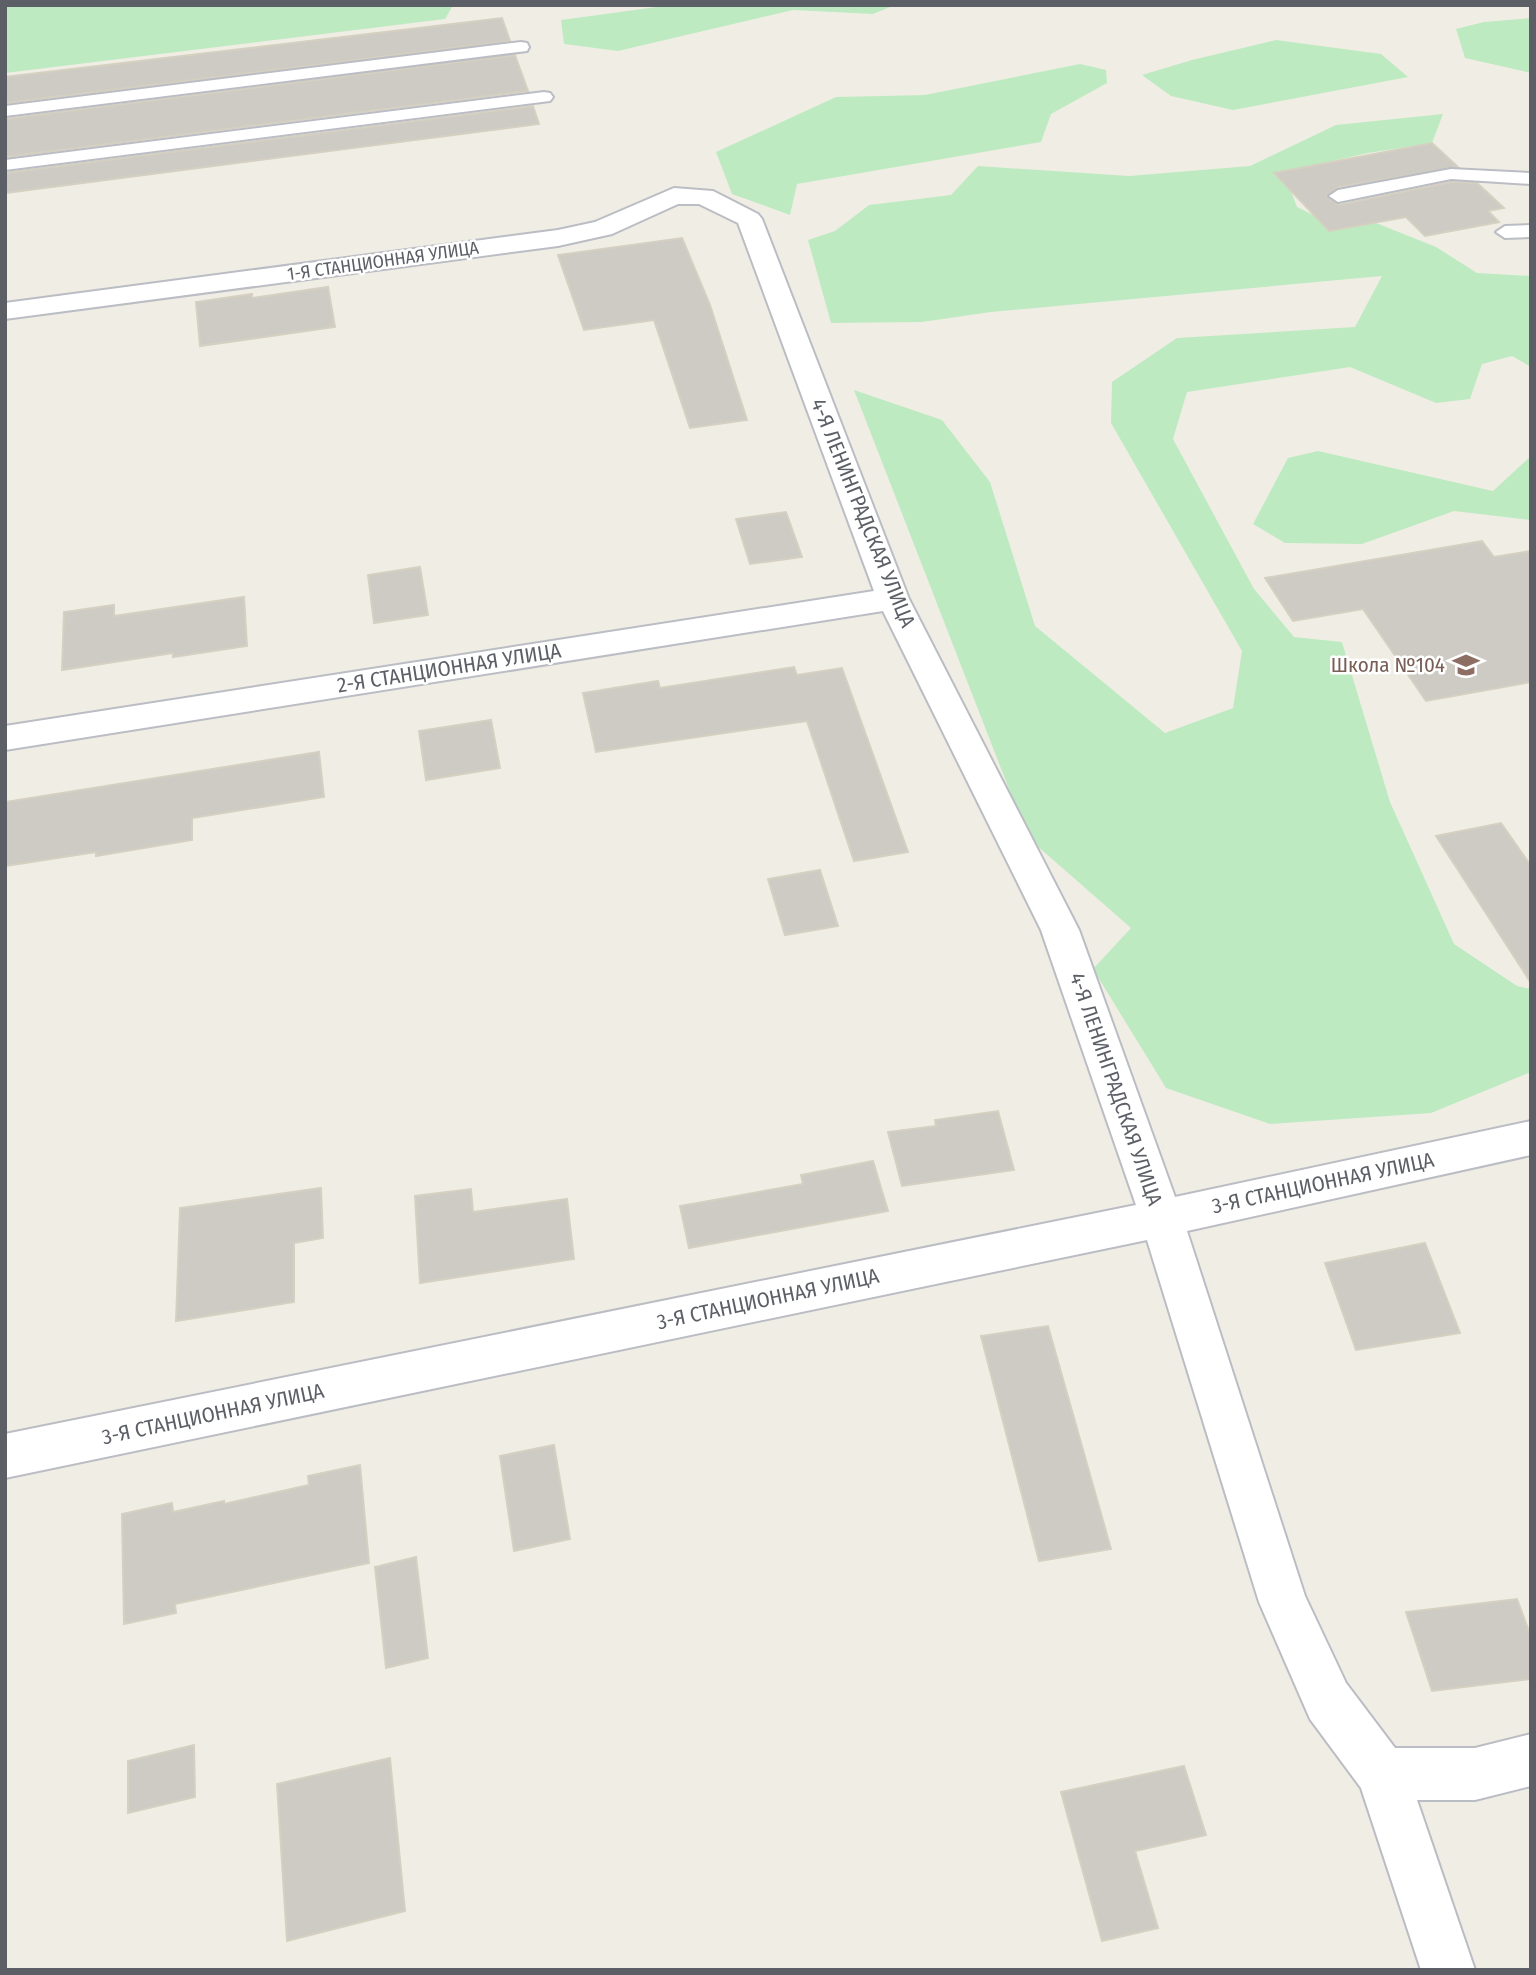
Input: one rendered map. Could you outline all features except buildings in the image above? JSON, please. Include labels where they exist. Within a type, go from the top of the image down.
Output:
[{"type":"street","name":"1-Я СТАНЦИОННАЯ УЛИЦА","points":[[5,311],[558,238],[603,228],[674,196],[704,196],[749,219]]},
{"type":"street","name":"4-Я ЛЕНИНГРАДСКАЯ УЛИЦА","points":[[749,219],[893,599],[1060,930],[1162,1218],[1283,1602],[1328,1701],[1382,1774],[1448,1970]]},
{"type":"street","name":"2-Я СТАНЦИОННАЯ УЛИЦА","points":[[5,738],[893,599]]},
{"type":"street","name":"3-Я СТАНЦИОННАЯ УЛИЦА","points":[[5,1457],[1162,1218],[1531,1138]]},
{"type":"street","points":[[1382,1774],[1475,1774],[1531,1760]]},
{"type":"lane","points":[[5,111],[521,47]]},
{"type":"lane","points":[[5,165],[544,97]]},
{"type":"lane","points":[[1338,195],[1451,174],[1531,179]]},
{"type":"lane","points":[[1505,232],[1531,231]]},
{"type":"green space","points":[[5,5],[453,5],[445,19],[5,73]]},
{"type":"green space","points":[[671,5],[895,5],[873,14],[793,10],[618,51],[564,44],[561,20]]},
{"type":"green space","points":[[1531,18],[1531,73],[1465,58],[1456,29],[1484,22]]},
{"type":"green space","points":[[1276,40],[1381,54],[1408,77],[1233,110],[1171,96],[1142,75],[1192,60]]},
{"type":"green space","points":[[1080,64],[1106,70],[1107,83],[1051,114],[1041,142],[797,184],[790,215],[732,194],[716,152],[836,97],[925,95]]},
{"type":"green space","points":[[1443,114],[1432,143],[1368,153],[1274,174],[1291,191],[1297,207],[1313,215],[1329,231],[1376,223],[1436,247],[1477,273],[1531,276],[1531,367],[1512,356],[1482,364],[1470,399],[1436,403],[1350,367],[1187,392],[1173,439],[1254,589],[1294,637],[1342,642],[1390,802],[1454,944],[1517,986],[1531,989],[1531,1072],[1431,1113],[1270,1124],[1166,1088],[1093,969],[1131,928],[1028,838],[854,390],[942,420],[990,482],[1035,626],[1165,733],[1233,708],[1242,651],[1111,423],[1112,382],[1177,338],[1355,327],[1382,276],[991,312],[922,322],[831,323],[808,240],[835,231],[869,205],[951,195],[978,166],[1129,176],[1250,166],[1336,125]]},
{"type":"green space","points":[[1318,451],[1493,491],[1531,456],[1531,520],[1454,511],[1362,544],[1285,543],[1253,524],[1288,458]]},
{"type":"place","name":"Школа №104","points":[[1466,665]]}]
